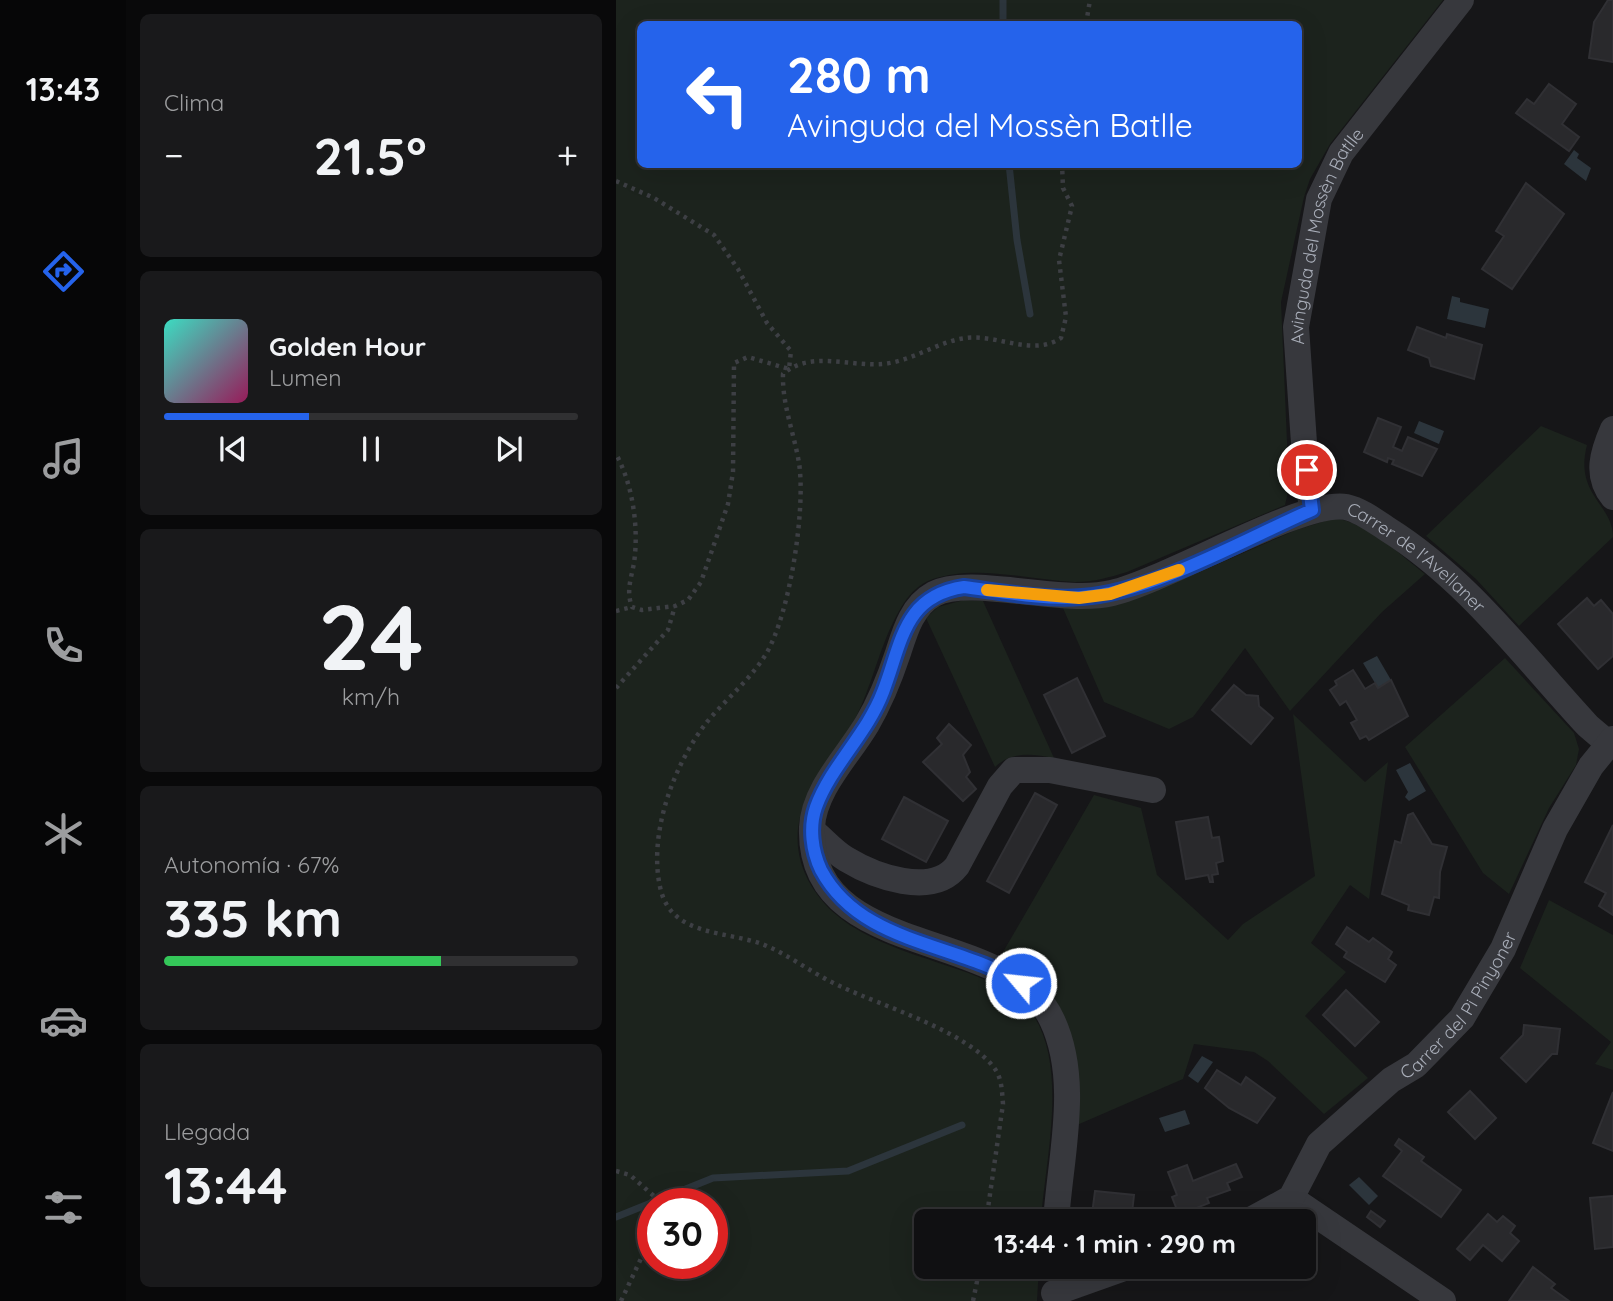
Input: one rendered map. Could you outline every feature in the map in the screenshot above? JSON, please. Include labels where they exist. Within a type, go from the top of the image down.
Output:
[{"type":"street","name":"Avinguda del Mossèn Batlle","points":[[1312,510],[1304,443],[1296,327],[1318,199],[1341,153],[1461,0]]},
{"type":"street","points":[[1613,429],[1602,463],[1602,477],[1613,497]]},
{"type":"street","name":"Carrer de l'Avellaner","points":[[1057,1209],[1065,1121],[1064,1059],[1052,1020],[1042,1003],[1008,975],[887,929],[851,908],[835,893],[817,862],[813,831],[815,811],[821,794],[877,707],[906,626],[914,612],[933,595],[964,587],[1079,598],[1110,594],[1151,582],[1312,510],[1347,508],[1368,517],[1446,570],[1588,726],[1611,742]]},
{"type":"street","name":"Carrer del Pi Pinyoner","points":[[1292,1198],[1319,1144],[1391,1080],[1416,1065],[1462,1018],[1503,949],[1555,829],[1591,766],[1611,742]]},
{"type":"street","points":[[813,831],[843,858],[868,870],[900,879],[928,881],[947,876],[957,866],[1005,778],[1014,770],[1050,770],[1153,790]]},
{"type":"street","points":[[1271,1209],[1292,1198],[1443,1301]]},
{"type":"street","points":[[1053,1287],[1082,1279]]},
{"type":"path","points":[[1086,21],[1090,0]]},
{"type":"path","points":[[988,1209],[1003,1104],[999,1077],[983,1056],[909,1013],[839,986],[764,945],[706,931],[677,917],[667,909],[660,887],[659,828],[664,807],[688,752],[706,724],[765,654],[783,601],[802,502],[799,463],[782,385],[783,374],[789,369],[816,361],[884,364],[968,337],[1042,346],[1061,338],[1066,317],[1059,260],[1072,206],[1063,188],[1062,168]]},
{"type":"path","points":[[616,181],[653,198],[714,235],[732,259],[767,323],[791,351],[789,369]]},
{"type":"path","points":[[616,611],[632,607],[642,610],[675,606],[688,600],[701,582],[728,504],[734,441],[734,363],[748,357],[789,369]]},
{"type":"path","points":[[616,454],[633,513],[634,553],[628,597],[632,607]]},
{"type":"path","points":[[616,688],[668,630],[675,606]]},
{"type":"path","points":[[616,1171],[630,1175],[645,1188]]},
{"type":"path","points":[[621,1301],[637,1267]]},
{"type":"path","points":[[973,1301],[978,1279]]},
{"type":"shaded area","points":[[616,0],[1443,0],[1330,144],[1310,179],[1304,197],[1281,302],[1289,488],[1285,505],[1127,572],[1102,579],[1075,582],[967,573],[933,579],[922,584],[909,596],[899,611],[886,638],[860,710],[811,789],[802,810],[798,836],[800,860],[809,882],[824,903],[847,923],[874,938],[992,983],[1015,996],[1032,1013],[1043,1035],[1050,1060],[1052,1087],[1050,1143],[1042,1209],[914,1209],[914,1279],[1038,1279],[1037,1301],[616,1301]]},
{"type":"shaded area","points":[[1574,150],[1579,154],[1577,158],[1591,168],[1586,181],[1564,164]]},
{"type":"shaded area","points":[[1452,296],[1460,298],[1460,302],[1489,309],[1485,328],[1447,319]]},
{"type":"shaded area","points":[[1419,421],[1444,431],[1439,444],[1414,433]]},
{"type":"shaded area","points":[[1541,426],[1587,445],[1584,462],[1586,476],[1607,516],[1613,537],[1519,626],[1476,579],[1426,536]]},
{"type":"shaded area","points":[[1335,518],[1348,521],[1372,533],[1425,574],[1382,612],[1290,711],[1245,648],[1193,717],[1169,729],[1104,702],[1063,608],[1195,574],[1296,530]]},
{"type":"shaded area","points":[[964,600],[983,601],[1054,758],[1015,756],[995,767],[926,618],[938,607]]},
{"type":"shaded area","points":[[1377,656],[1391,680],[1378,688],[1363,663]]},
{"type":"shaded area","points":[[1505,658],[1574,733],[1579,749],[1576,765],[1549,808],[1509,894],[1483,873],[1405,747]]},
{"type":"shaded area","points":[[1293,714],[1365,782],[1388,762],[1369,899],[1350,885],[1311,943],[1346,972],[1305,1016],[1368,1078],[1324,1114],[1268,1061],[1254,1052],[1194,1044],[1183,1079],[1077,1125],[1060,1011],[1042,987],[999,959],[1094,795],[1141,808],[1157,875],[1228,940],[1243,924],[1315,876]]},
{"type":"shaded area","points":[[1410,763],[1426,791],[1409,801],[1405,797],[1408,792],[1396,770]]},
{"type":"shaded area","points":[[1549,900],[1613,935],[1613,1070],[1595,1064],[1611,1042],[1520,968]]},
{"type":"shaded area","points":[[1202,1056],[1213,1062],[1198,1083],[1188,1076]]},
{"type":"shaded area","points":[[1185,1110],[1190,1124],[1165,1132],[1159,1118]]},
{"type":"shaded area","points":[[1359,1177],[1378,1196],[1369,1205],[1349,1185]]},
{"type":"building","points":[[1608,0],[1613,0],[1613,62],[1589,58],[1594,22]]},
{"type":"building","points":[[1549,84],[1576,104],[1562,124],[1579,137],[1569,151],[1516,113],[1527,99],[1534,104]]},
{"type":"building","points":[[1526,183],[1564,214],[1512,289],[1482,269],[1504,236],[1496,231]]},
{"type":"building","points":[[1417,327],[1446,338],[1447,334],[1482,345],[1474,379],[1431,366],[1429,358],[1408,350]]},
{"type":"building","points":[[1378,418],[1401,427],[1393,447],[1402,451],[1408,437],[1437,449],[1422,476],[1392,464],[1394,460],[1388,458],[1387,462],[1364,452]]},
{"type":"building","points":[[1587,598],[1594,606],[1601,600],[1613,614],[1613,656],[1598,669],[1558,624]]},
{"type":"building","points":[[1353,670],[1365,689],[1375,683],[1378,688],[1391,680],[1408,716],[1369,740],[1366,736],[1360,739],[1351,723],[1357,720],[1346,701],[1340,705],[1330,690],[1337,685],[1335,681]]},
{"type":"building","points":[[1077,678],[1105,736],[1072,753],[1044,695]]},
{"type":"building","points":[[1234,685],[1246,695],[1258,696],[1259,706],[1273,718],[1251,744],[1212,710]]},
{"type":"building","points":[[949,724],[971,745],[963,755],[970,772],[966,777],[976,789],[963,801],[923,762],[942,744],[937,738]]},
{"type":"building","points":[[1035,793],[1057,805],[1009,893],[987,881]]},
{"type":"building","points":[[904,797],[948,821],[926,862],[882,839]]},
{"type":"building","points":[[1413,813],[1432,844],[1447,847],[1440,872],[1439,898],[1434,897],[1429,915],[1408,910],[1409,905],[1382,894],[1395,841],[1401,843],[1408,815]]},
{"type":"building","points":[[1208,817],[1212,838],[1219,837],[1223,861],[1216,863],[1218,874],[1212,875],[1213,882],[1210,882],[1208,875],[1186,879],[1176,822]]},
{"type":"building","points":[[1613,825],[1613,915],[1599,906],[1606,893],[1585,882]]},
{"type":"building","points":[[1347,927],[1369,942],[1373,938],[1392,952],[1388,959],[1396,965],[1385,982],[1344,957],[1347,952],[1336,944]]},
{"type":"building","points":[[1346,990],[1379,1022],[1355,1046],[1323,1015]]},
{"type":"building","points":[[1524,1025],[1560,1029],[1557,1054],[1552,1054],[1526,1082],[1501,1058],[1523,1035]]},
{"type":"building","points":[[1217,1070],[1241,1085],[1246,1077],[1275,1098],[1257,1123],[1229,1108],[1205,1088]]},
{"type":"building","points":[[1470,1091],[1496,1118],[1475,1139],[1448,1112]]},
{"type":"building","points":[[1613,1092],[1613,1151],[1593,1143]]},
{"type":"building","points":[[1399,1139],[1424,1157],[1421,1161],[1461,1190],[1441,1217],[1383,1176],[1402,1151],[1395,1145]]},
{"type":"building","points":[[1236,1164],[1242,1177],[1227,1183],[1230,1190],[1207,1198],[1209,1203],[1194,1209],[1177,1209],[1172,1197],[1177,1195],[1168,1172],[1187,1165],[1193,1181]]},
{"type":"building","points":[[1095,1191],[1134,1195],[1132,1209],[1093,1209]]},
{"type":"building","points":[[1613,1196],[1613,1247],[1595,1249],[1590,1198]]},
{"type":"building","points":[[1371,1211],[1385,1221],[1380,1227],[1367,1217]]},
{"type":"building","points":[[1488,1214],[1497,1222],[1503,1216],[1515,1226],[1510,1233],[1519,1241],[1502,1261],[1483,1245],[1470,1260],[1457,1249]]},
{"type":"building","points":[[1533,1267],[1555,1284],[1551,1288],[1569,1301],[1509,1301]]},
{"type":"waterway","points":[[1003,0],[1003,21]]},
{"type":"waterway","points":[[1009,168],[1017,240],[1030,314]]},
{"type":"waterway","points":[[616,1217],[713,1178],[848,1171],[962,1125]]},
{"type":"slow traffic","points":[[987,590],[1079,598],[1110,594],[1151,582],[1179,570]]},
{"type":"route","points":[[1021,983],[992,967],[887,929],[851,908],[835,893],[817,862],[812,826],[821,794],[877,707],[906,626],[914,612],[933,595],[964,587],[1079,598],[1110,594],[1151,582],[1312,510],[1307,470]]}]
